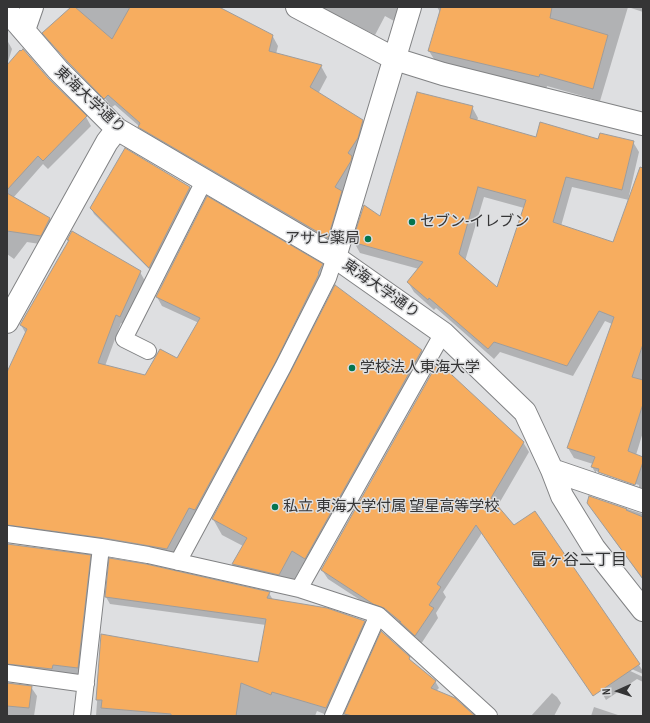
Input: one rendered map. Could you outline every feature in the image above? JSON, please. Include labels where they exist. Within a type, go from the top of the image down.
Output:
[{"type":"street","points":[[24,30],[32,7]]},
{"type":"street","points":[[297,7],[395,59],[443,74],[643,124]]},
{"type":"street","points":[[335,257],[410,7]]},
{"type":"street","name":"東海大学通り","points":[[7,11],[58,70],[117,129],[335,257],[443,333],[525,412],[552,470],[562,496],[594,548],[643,610]]},
{"type":"street","points":[[7,322],[107,142],[117,129]]},
{"type":"street","points":[[552,470],[594,483],[643,502]]},
{"type":"lane","points":[[148,351],[124,339],[204,181]]},
{"type":"lane","points":[[178,562],[283,367],[328,278],[335,257]]},
{"type":"lane","points":[[299,589],[443,333]]},
{"type":"lane","points":[[7,534],[101,546],[178,562],[299,589],[378,615],[489,716]]},
{"type":"lane","points":[[82,716],[101,546]]},
{"type":"lane","points":[[333,716],[378,615]]},
{"type":"lane","points":[[7,673],[86,684]]},
{"type":"building","points":[[71,7],[75,7],[112,39],[130,7],[219,7],[273,35],[269,51],[322,65],[310,87],[363,120],[358,138],[348,153],[352,156],[351,161],[335,187],[342,191],[328,238],[138,127],[140,123],[108,95],[104,99],[42,33]]},
{"type":"building","points":[[441,7],[552,7],[550,18],[608,35],[593,89],[540,74],[539,77],[428,51]]},
{"type":"building","points":[[23,49],[49,79],[87,116],[43,161],[38,156],[7,190],[7,65],[20,50],[21,51]]},
{"type":"building","points":[[417,92],[473,106],[470,118],[536,137],[540,122],[598,139],[600,133],[634,141],[622,190],[566,177],[553,222],[613,242],[640,167],[643,168],[643,344],[632,377],[643,380],[643,404],[628,451],[643,457],[643,462],[635,485],[598,472],[599,469],[591,467],[595,457],[567,448],[614,317],[599,311],[567,366],[494,342],[488,349],[429,298],[428,300],[407,282],[423,262],[352,242],[364,205],[380,216]],"holes":[[[478,187],[526,200],[497,287],[459,254]]]},
{"type":"building","points":[[125,148],[190,187],[149,268],[90,208]]},
{"type":"building","points":[[7,193],[50,218],[41,236],[7,231]]},
{"type":"building","points":[[207,196],[323,264],[275,363],[195,510],[189,508],[167,549],[103,538],[7,525],[7,372],[27,329],[20,325],[69,240],[67,240],[72,231],[141,271],[120,317],[116,315],[98,363],[145,375],[160,349],[177,358],[200,318],[156,297]]},
{"type":"building","points":[[335,285],[422,350],[305,559],[292,551],[279,575],[232,564],[247,538],[212,519]]},
{"type":"building","points":[[438,362],[524,442],[491,498],[514,525],[535,511],[640,664],[593,696],[476,525],[437,584],[441,587],[429,605],[434,608],[415,636],[384,608],[373,604],[321,570]]},
{"type":"building","points":[[589,496],[627,509],[626,510],[643,517],[643,579],[587,503]]},
{"type":"building","points":[[7,544],[91,555],[78,668],[53,665],[52,669],[7,664]]},
{"type":"building","points":[[109,558],[146,564],[270,592],[267,598],[327,608],[365,621],[326,708],[272,692],[271,695],[241,683],[236,716],[171,716],[171,714],[101,708],[102,700],[96,700],[101,634],[258,662],[266,619],[105,597]]},
{"type":"building","points":[[381,631],[410,657],[409,659],[436,681],[431,688],[455,698],[475,716],[353,716],[344,714]]},
{"type":"building","points":[[7,683],[32,686],[29,708],[7,706]]},
{"type":"place","name":"セブン-イレブン","points":[[412,222]]},
{"type":"place","name":"アサヒ薬局","points":[[368,239]]},
{"type":"place","name":"学校法人東海大学","points":[[352,368]]},
{"type":"place","name":"私立 東海大学付属 望星高等学校","points":[[275,507]]},
{"type":"district","name":"富ヶ谷二丁目","points":[[579,560]]}]
